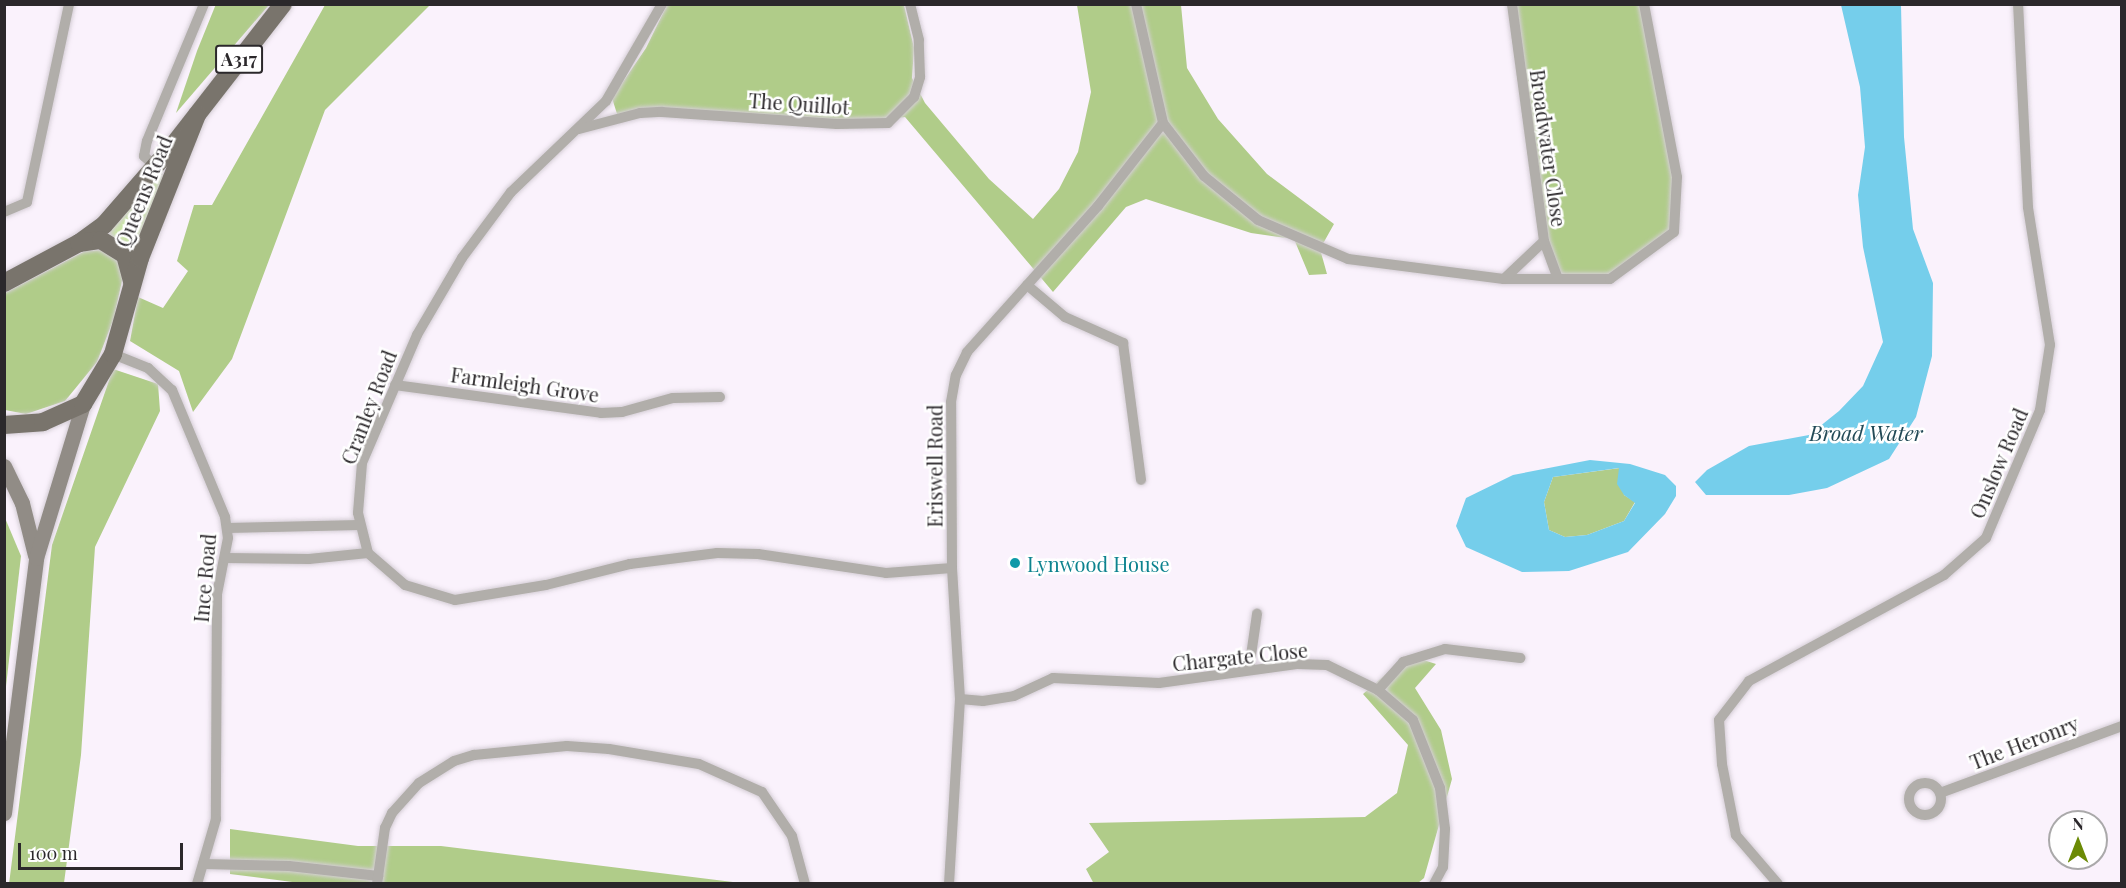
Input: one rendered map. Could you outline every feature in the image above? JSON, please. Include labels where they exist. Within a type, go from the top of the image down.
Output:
[{"type":"main road","name":"Queens Road","points":[[79,243],[104,225],[197,115],[283,4]]},
{"type":"main road","name":"Queens Road","points":[[132,284],[197,115]]},
{"type":"main road","points":[[154,166],[163,168],[172,179]]},
{"type":"main road","name":"A317","points":[[4,283],[79,243],[102,240],[118,248],[129,265],[132,284],[113,354],[83,404]]},
{"type":"main road","points":[[4,425],[43,422],[83,404]]},
{"type":"main road","points":[[4,813],[36,558],[83,404]]},
{"type":"main road","points":[[4,466],[22,503],[36,558]]},
{"type":"street","points":[[4,212],[27,202],[69,4]]},
{"type":"street","points":[[154,166],[144,156],[147,141],[204,4]]},
{"type":"street","name":"Cranley Road","points":[[368,553],[360,525],[362,463],[417,335],[478,235],[511,192],[606,101],[622,77],[662,4]]},
{"type":"street","name":"The Quillot","points":[[579,129],[662,112],[837,124],[888,123],[914,97],[920,77],[919,40],[910,4]]},
{"type":"street","points":[[1136,4],[1163,123],[1204,176],[1258,220],[1348,259],[1504,279],[1610,279],[1674,232],[1677,177],[1644,4]]},
{"type":"street","name":"Broadwater Close","points":[[1504,279],[1544,241],[1512,4]]},
{"type":"street","name":"Onslow Road","points":[[1778,884],[1736,835],[1722,764],[1719,720],[1749,681],[1944,575],[1986,538],[2040,410],[2050,345],[2028,207],[2018,4]]},
{"type":"street","name":"Eriswell Road","points":[[949,884],[960,699],[952,568],[951,402],[956,375],[967,352],[1098,206],[1163,123]]},
{"type":"street","points":[[1544,241],[1558,279]]},
{"type":"street","points":[[1027,285],[1065,317],[1124,343],[1141,480]]},
{"type":"street","name":"Ince Road","points":[[113,354],[148,368],[172,390],[226,528],[225,558],[217,594],[216,819],[197,884]]},
{"type":"street","name":"Farmleigh Grove","points":[[395,386],[601,413],[622,412],[673,398],[720,397]]},
{"type":"street","points":[[226,528],[360,525]]},
{"type":"street","points":[[225,558],[309,559],[368,553],[405,585],[455,600],[546,585],[630,564],[717,553],[758,554],[886,573],[952,568]]},
{"type":"street","points":[[1249,669],[1257,614]]},
{"type":"street","points":[[1378,690],[1403,662],[1445,649],[1520,658]]},
{"type":"street","name":"Chargate Close","points":[[960,699],[983,701],[1014,696],[1053,678],[1159,683],[1249,669],[1327,665],[1378,690],[1413,720],[1440,788],[1445,829],[1443,867],[1434,884]]},
{"type":"street","name":"The Heronry","points":[[1940,793],[2121,726]]},
{"type":"street","points":[[203,864],[300,867],[378,880],[385,828],[392,813],[428,777],[474,755],[567,746],[609,749],[699,764],[762,792],[792,836],[805,884]]},
{"type":"green space","points":[[216,4],[269,5],[176,113],[197,51]]},
{"type":"green space","points":[[325,5],[430,5],[325,110],[232,359],[193,412],[179,371],[130,341],[138,297],[163,308],[188,271],[177,261],[194,205],[212,205]]},
{"type":"green space","points":[[667,5],[904,5],[914,48],[912,78],[925,103],[989,179],[1033,219],[1059,189],[1078,152],[1091,92],[1077,5],[1181,5],[1187,68],[1218,119],[1267,174],[1334,224],[1320,249],[1327,274],[1309,275],[1294,239],[1251,233],[1146,199],[1126,207],[1053,292],[905,117],[868,122],[642,109],[618,117],[612,98],[646,48]]},
{"type":"green space","points":[[1513,5],[1644,5],[1677,177],[1674,232],[1610,279],[1558,279],[1544,241]]},
{"type":"green space","points":[[161,172],[165,173],[135,260],[104,235]]},
{"type":"green space","points":[[101,250],[117,259],[123,276],[114,318],[97,362],[65,401],[26,414],[5,410],[5,293],[85,251]]},
{"type":"green space","points":[[113,369],[158,384],[160,411],[95,547],[81,755],[64,883],[9,884],[52,545]]},
{"type":"green space","points":[[1620,468],[1624,495],[1635,502],[1624,521],[1587,535],[1565,537],[1549,530],[1544,502],[1553,477]]},
{"type":"green space","points":[[5,518],[21,556],[5,695]]},
{"type":"green space","points":[[1408,655],[1436,664],[1415,688],[1441,730],[1452,779],[1424,878],[1418,883],[1094,884],[1086,869],[1109,852],[1089,823],[1365,817],[1397,793],[1408,745],[1363,694]]},
{"type":"green space","points":[[230,829],[358,846],[441,846],[741,883],[300,883],[230,874]]},
{"type":"water","name":"Broad Water","points":[[1841,5],[1901,5],[1904,137],[1913,229],[1933,283],[1932,356],[1916,417],[1889,459],[1827,488],[1789,495],[1706,495],[1695,482],[1707,470],[1749,446],[1809,435],[1839,411],[1863,386],[1883,342],[1863,247],[1858,195],[1865,147],[1860,87]]},
{"type":"water","points":[[1590,460],[1630,464],[1665,475],[1676,486],[1676,496],[1665,514],[1628,552],[1569,571],[1522,572],[1466,547],[1456,526],[1466,498],[1513,475]],"holes":[[[1619,468],[1617,484],[1624,495],[1635,503],[1624,521],[1587,535],[1565,537],[1549,530],[1544,502],[1553,477]]]},
{"type":"place","name":"Lynwood House","points":[[1015,563]]}]
